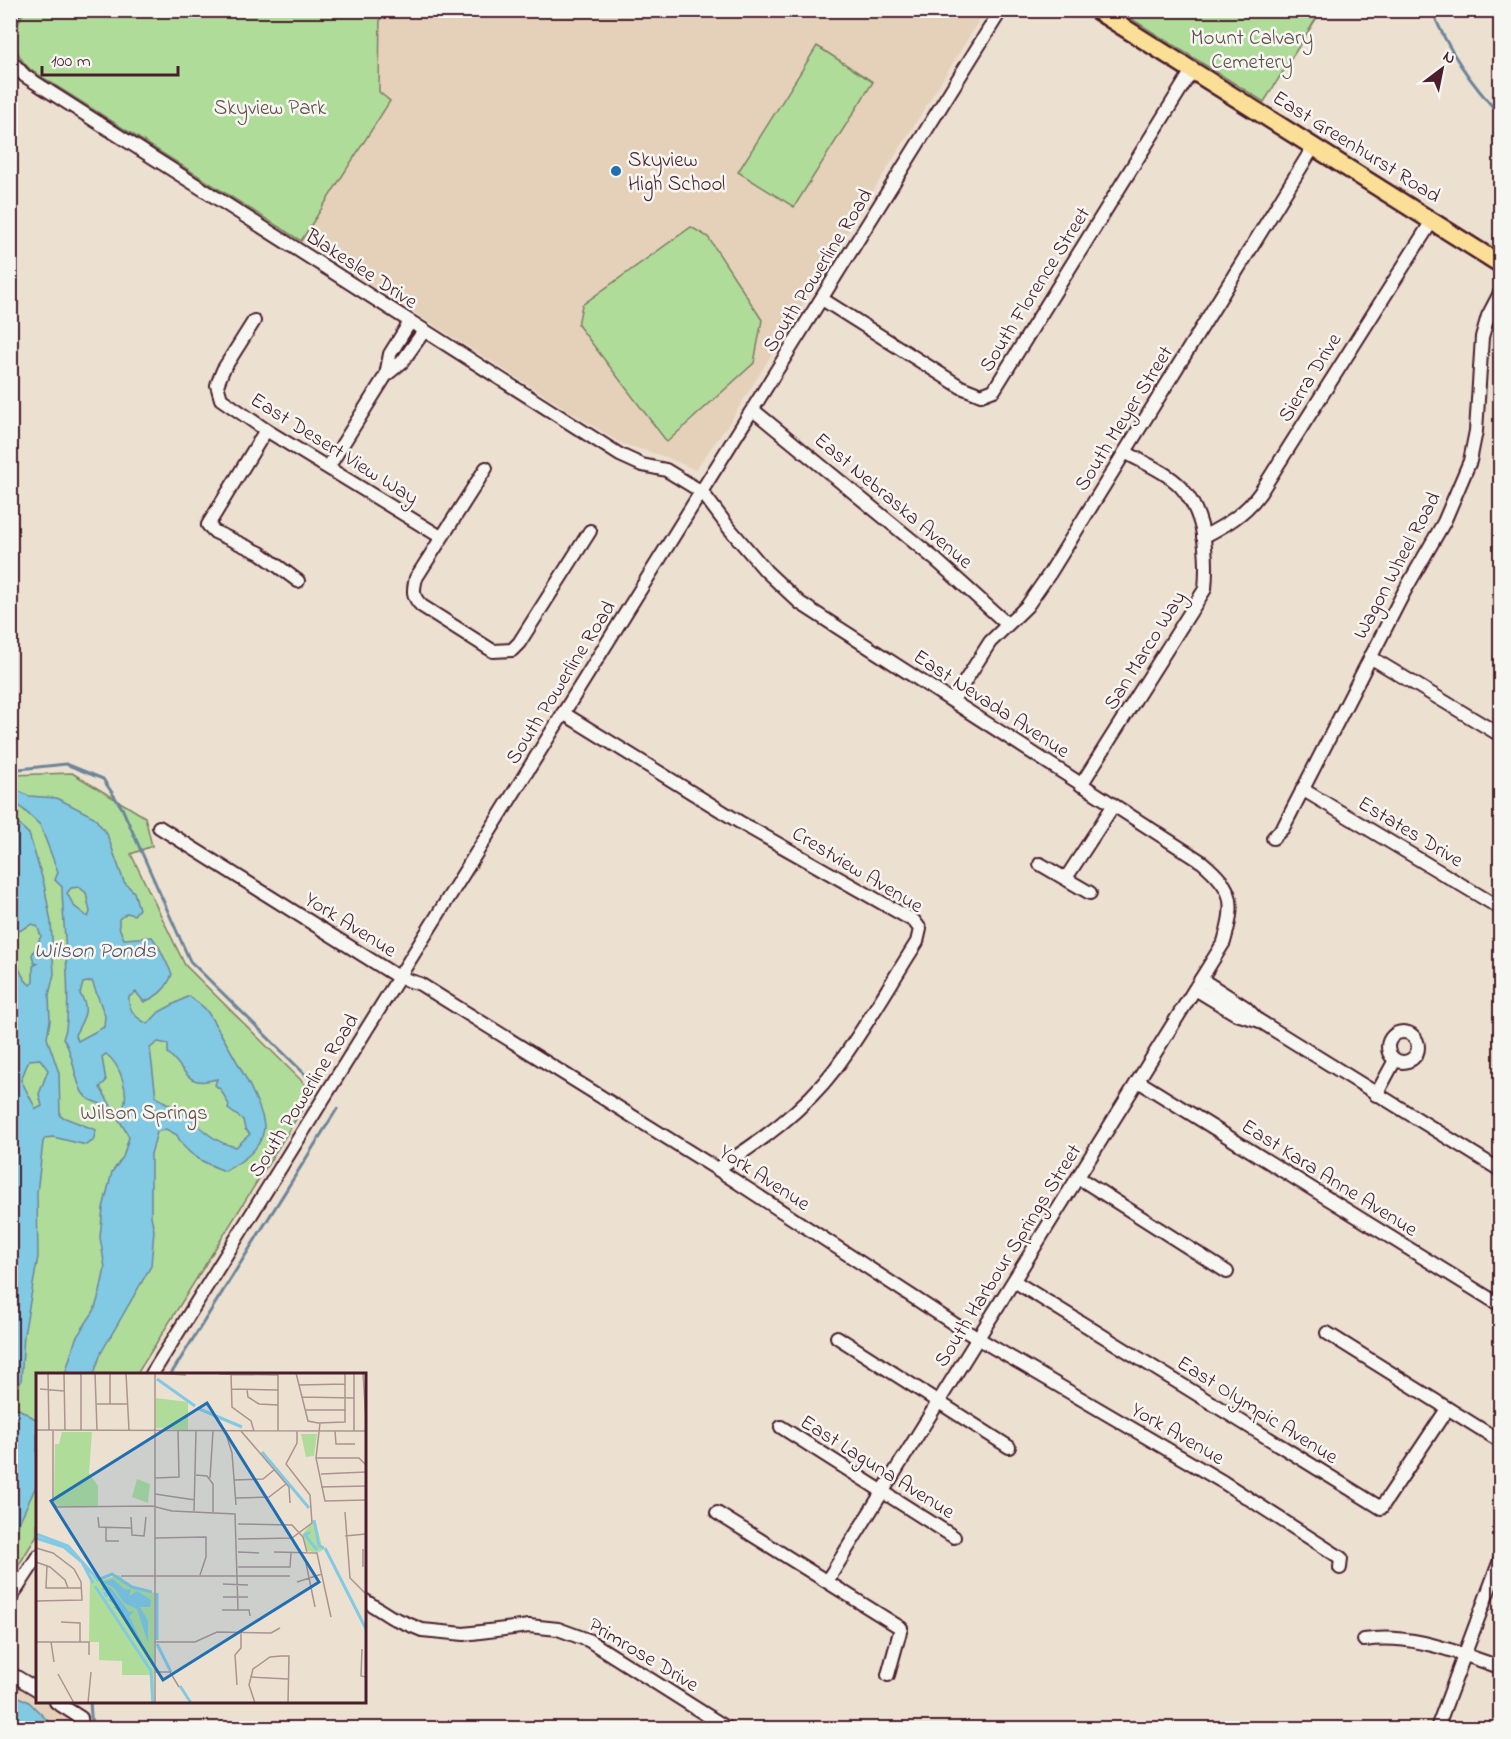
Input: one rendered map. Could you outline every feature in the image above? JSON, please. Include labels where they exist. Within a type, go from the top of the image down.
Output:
[{"type":"main road","name":"East Greenhurst Road","points":[[1096,10],[1500,264]]},
{"type":"street","points":[[10,16],[14,10]]},
{"type":"street","name":"South Powerline Road","points":[[153,1373],[1001,10]]},
{"type":"street","name":"Blakeslee Drive","points":[[10,60],[24,76],[620,455],[642,465],[666,470],[702,492]]},
{"type":"street","name":"South Florence Street","points":[[822,299],[961,387],[981,395],[994,390],[1005,378],[1193,69]]},
{"type":"street","name":"South Meyer Street","points":[[953,700],[970,671],[1006,624],[1027,606],[1314,146]]},
{"type":"street","name":"Sierra Drive","points":[[1203,537],[1232,522],[1250,506],[1260,493],[1432,221]]},
{"type":"street","name":"Wagon Wheel Road","points":[[1273,838],[1283,828],[1370,657],[1444,522],[1470,460],[1476,431],[1482,337],[1488,316],[1500,294]]},
{"type":"street","name":"East Desert View Way","points":[[254,321],[223,370],[217,385],[221,399],[266,430],[329,466],[441,537]]},
{"type":"street","points":[[386,375],[390,354],[410,322]]},
{"type":"street","points":[[329,466],[386,375],[402,362],[424,331]]},
{"type":"street","name":"East Nebraska Avenue","points":[[753,411],[936,560],[1006,624]]},
{"type":"street","points":[[266,430],[208,525],[215,532],[260,553],[298,581]]},
{"type":"street","name":"San Marco Way","points":[[1081,785],[1205,589],[1207,568],[1203,537],[1194,505],[1179,485],[1125,452]]},
{"type":"street","points":[[486,468],[416,578],[413,591],[415,600],[422,606],[493,651],[512,650],[590,531]]},
{"type":"street","name":"East Nevada Avenue","points":[[702,492],[766,571],[800,603],[1202,862],[1221,879],[1230,895],[1232,911],[1219,950]]},
{"type":"street","points":[[1370,657],[1500,735]]},
{"type":"street","name":"Crestview Avenue","points":[[563,713],[741,823],[914,921],[920,929],[917,942],[836,1069],[819,1088],[761,1141],[717,1169]]},
{"type":"street","name":"Estates Drive","points":[[1302,789],[1500,908]]},
{"type":"street","points":[[1066,878],[1113,806]]},
{"type":"street","name":"York Avenue","points":[[159,827],[398,977],[420,984],[717,1169],[978,1338],[1223,1482],[1341,1558],[1340,1568]]},
{"type":"street","points":[[1040,864],[1090,893]]},
{"type":"street","name":"South Harbour Springs Street","points":[[827,1581],[1219,950]]},
{"type":"street","points":[[1198,984],[1236,1014],[1258,1020],[1500,1170]]},
{"type":"street","points":[[1376,1095],[1395,1060]]},
{"type":"street","name":"East Kara Anne Avenue","points":[[1138,1081],[1500,1305]]},
{"type":"street","points":[[1079,1178],[1227,1272]]},
{"type":"street","name":"East Olympic Avenue","points":[[1014,1281],[1381,1508],[1447,1409]]},
{"type":"street","points":[[1327,1333],[1500,1442]]},
{"type":"street","points":[[837,1337],[1009,1447]]},
{"type":"street","name":"East Laguna Avenue","points":[[781,1427],[954,1537]]},
{"type":"street","points":[[717,1513],[901,1628],[888,1676]]},
{"type":"street","points":[[10,1599],[36,1559]]},
{"type":"street","points":[[1437,1728],[1500,1560]]},
{"type":"street","name":"Primrose Drive","points":[[366,1601],[391,1617],[422,1630],[464,1634],[529,1626],[558,1629],[588,1640],[727,1728]]},
{"type":"street","points":[[1364,1640],[1384,1637],[1407,1639],[1500,1667]]},
{"type":"street","points":[[10,1673],[36,1689]]},
{"type":"street","points":[[59,1703],[81,1718],[82,1728]]},
{"type":"shaded area","name":"Skyview High School","points":[[380,11],[985,11],[728,425],[695,470],[666,457],[620,443],[301,241],[389,101],[379,92]]},
{"type":"shaded area","points":[[10,1678],[36,1694],[36,1703],[50,1703],[82,1723],[83,1728],[11,1728]]},
{"type":"green space","name":"Skyview Park","points":[[25,10],[380,11],[379,92],[390,101],[301,241],[31,70],[20,56],[15,42],[17,26]]},
{"type":"green space","name":"Mount Calvary Cemetery","points":[[1119,11],[1321,11],[1264,102]]},
{"type":"green space","points":[[817,46],[873,82],[794,207],[738,172]]},
{"type":"green space","points":[[691,227],[708,237],[762,320],[754,363],[667,442],[578,325],[582,305]]},
{"type":"green space","name":"Wilson Springs","points":[[72,773],[145,817],[152,846],[131,854],[185,965],[313,1092],[138,1373],[36,1373],[36,1537],[11,1578],[11,775]]},
{"type":"water","name":"Wilson Ponds","points":[[15,789],[29,796],[57,798],[94,817],[107,834],[124,882],[134,892],[139,909],[134,915],[127,913],[119,919],[119,927],[124,939],[152,937],[172,974],[165,988],[149,1000],[144,1002],[136,992],[129,997],[132,1010],[140,1020],[148,1024],[159,1012],[189,996],[201,1005],[222,1035],[263,1118],[264,1129],[255,1149],[225,1171],[203,1162],[190,1153],[177,1135],[166,1129],[157,1132],[151,1154],[151,1216],[154,1230],[151,1266],[101,1353],[94,1373],[65,1373],[76,1338],[94,1311],[100,1292],[105,1268],[100,1237],[103,1208],[112,1172],[123,1157],[129,1137],[113,1112],[106,1106],[87,1098],[82,1092],[63,1038],[66,1027],[68,989],[62,887],[55,880],[58,872],[40,825],[11,798]],"holes":[[[79,887],[86,893],[90,912],[88,917],[74,906],[67,893],[71,888]],[[92,981],[105,1016],[104,1027],[78,1041],[75,1035],[85,1010],[80,994],[83,983]],[[158,1042],[168,1044],[168,1053],[188,1076],[199,1081],[217,1079],[215,1085],[221,1090],[229,1105],[228,1109],[243,1120],[245,1129],[250,1134],[236,1147],[208,1134],[187,1110],[170,1105],[156,1097],[150,1048]],[[106,1054],[116,1065],[123,1081],[125,1097],[121,1111],[111,1106],[100,1087],[106,1081],[102,1057]]]},
{"type":"water","name":"Wilson Ponds","points":[[11,817],[29,834],[44,884],[51,922],[54,974],[49,995],[50,1021],[47,1038],[59,1073],[60,1116],[96,1130],[93,1141],[86,1145],[53,1137],[45,1138],[43,1142],[37,1193],[38,1257],[24,1335],[21,1382],[13,1387],[10,1383],[10,1126],[14,1124],[10,1121]],"holes":[[[32,924],[37,926],[41,936],[32,955],[34,963],[37,964],[33,966],[33,982],[30,985],[19,967],[16,944],[19,931]],[[40,1059],[48,1070],[39,1094],[42,1106],[36,1109],[21,1080],[29,1060]]]},
{"type":"water","points":[[11,1400],[14,1406],[36,1419],[36,1486],[11,1540]]},
{"type":"water","points":[[10,1692],[29,1702],[55,1728],[31,1728],[11,1714]]},
{"type":"waterway","points":[[1432,10],[1461,66],[1500,115]]},
{"type":"waterway","points":[[10,770],[66,764],[103,779],[122,808],[190,961],[315,1084]]},
{"type":"waterway","points":[[172,1373],[337,1109]]},
{"type":"waterway","points":[[90,1703],[92,1728]]},
{"type":"place","name":"Skyview High School","points":[[616,171]]}]
